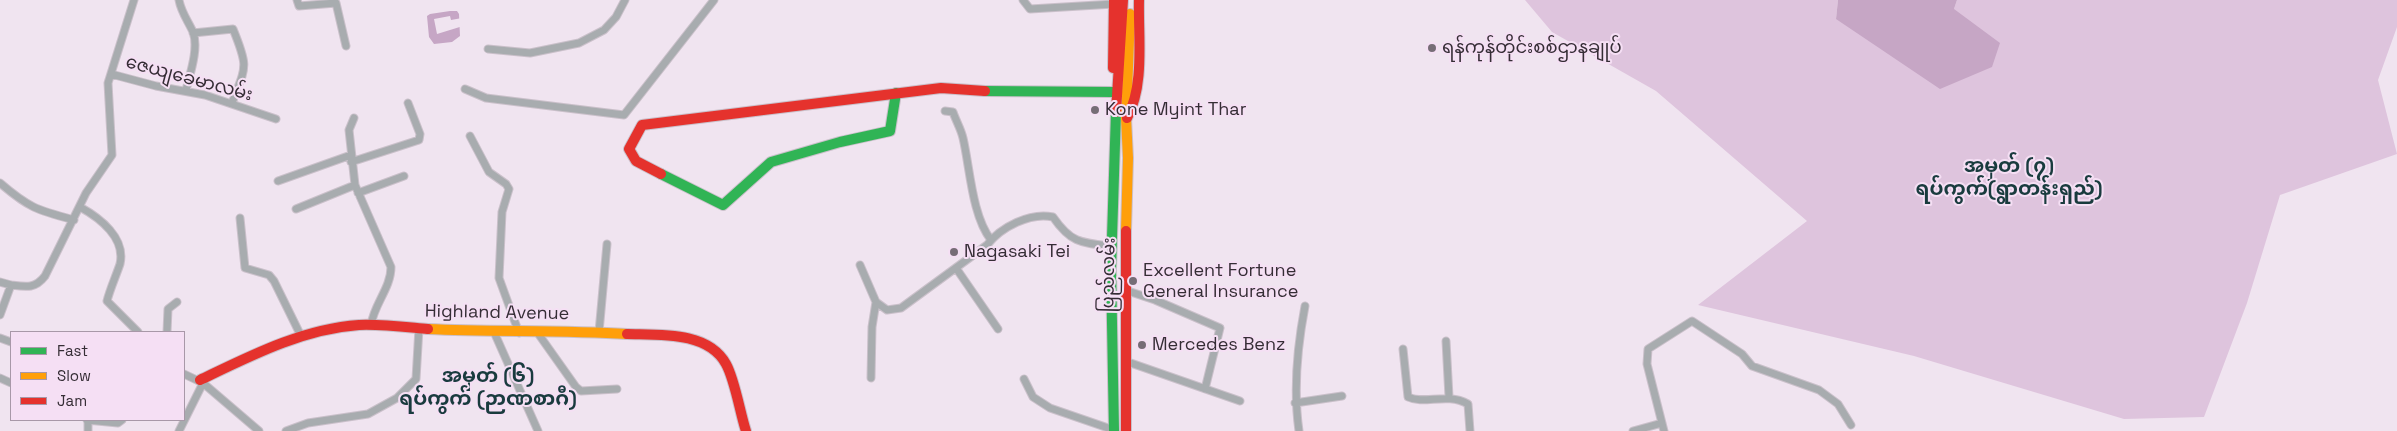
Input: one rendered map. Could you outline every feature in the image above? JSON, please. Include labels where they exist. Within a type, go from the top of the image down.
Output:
[{"type":"main road","name":"ပြည်လမ်း","points":[[1114,430],[1111,246],[1112,157],[1121,119],[1131,0]]},
{"type":"main road","name":"ပြည်လမ်း","points":[[1121,119],[1132,112],[1135,94],[1139,0]]},
{"type":"main road","name":"ပြည်လမ်း","points":[[1117,1],[1121,119]]},
{"type":"main road","name":"ပြည်လမ်း","points":[[1117,1],[1114,92],[1128,158],[1125,290],[1126,431]]},
{"type":"main road","points":[[896,93],[890,131],[840,142],[771,162],[762,167],[735,198],[723,205],[636,161],[628,149],[642,125],[896,93],[941,88],[1003,92],[1077,90],[1114,92]]},
{"type":"main road","name":"Highland Avenue","points":[[201,382],[260,351],[301,336],[334,328],[371,325],[519,333],[599,332],[692,338],[713,350],[726,364],[746,431]]},
{"type":"street","name":"ဇေယျခေမာလမ်း","points":[[134,0],[112,74],[156,86],[186,90],[232,103],[276,119]]},
{"type":"street","points":[[179,0],[182,12],[193,33],[194,43],[186,90]]},
{"type":"street","points":[[297,0],[299,6],[336,3],[346,46]]},
{"type":"street","points":[[488,49],[530,53],[579,43],[604,30],[616,17],[625,0]]},
{"type":"street","points":[[465,89],[486,98],[624,114],[714,0]]},
{"type":"street","points":[[1023,0],[1030,9],[1071,3],[1117,1]]},
{"type":"street","points":[[193,33],[233,30],[245,57],[245,69],[232,103]]},
{"type":"street","points":[[0,282],[29,287],[39,284],[94,180],[112,155],[108,82],[112,74]]},
{"type":"street","points":[[278,181],[419,140],[420,134],[408,102]]},
{"type":"street","points":[[945,112],[953,112],[963,135],[978,212],[985,232],[992,240]]},
{"type":"street","points":[[354,118],[349,130],[355,186],[391,267],[391,276],[372,316],[371,325]]},
{"type":"street","points":[[470,136],[489,172],[506,184],[509,189],[502,212],[499,278],[519,333]]},
{"type":"street","points":[[358,194],[404,176]]},
{"type":"street","points":[[0,183],[24,204],[36,210],[74,220]]},
{"type":"street","points":[[296,209],[355,186]]},
{"type":"street","points":[[80,207],[100,221],[113,234],[119,244],[120,263],[106,301],[137,331]]},
{"type":"street","points":[[860,265],[876,302],[887,310],[901,308],[992,240],[1024,219],[1042,215],[1053,217],[1061,228],[1078,242],[1111,246]]},
{"type":"street","points":[[240,218],[245,268],[269,275],[274,281],[301,336]]},
{"type":"street","points":[[599,332],[607,244]]},
{"type":"street","points":[[956,268],[998,329]]},
{"type":"street","points":[[0,315],[11,285]]},
{"type":"street","points":[[1125,290],[1155,300],[1220,328],[1205,389]]},
{"type":"street","points":[[168,331],[168,309],[177,302]]},
{"type":"street","points":[[871,378],[872,327],[876,302]]},
{"type":"street","points":[[1298,431],[1295,403],[1300,330],[1304,306]]},
{"type":"street","points":[[1633,431],[1663,427],[1647,364],[1648,349],[1692,322],[1742,354],[1752,366],[1819,390],[1838,404],[1851,425]]},
{"type":"street","points":[[286,431],[330,418],[368,414],[397,398],[416,379],[420,328]]},
{"type":"street","points":[[494,332],[538,431]]},
{"type":"street","points":[[537,332],[581,391],[617,389]]},
{"type":"street","points":[[1446,341],[1448,397]]},
{"type":"street","points":[[1403,348],[1408,397],[1448,397],[1460,399],[1468,404],[1470,431]]},
{"type":"street","points":[[1125,361],[1240,400]]},
{"type":"street","points":[[185,374],[201,382],[259,431]]},
{"type":"street","points":[[0,388],[2,378]]},
{"type":"street","points":[[1024,379],[1032,397],[1050,408],[1114,430]]},
{"type":"street","points":[[185,418],[201,382]]},
{"type":"street","points":[[1295,403],[1342,396]]},
{"type":"street","points":[[118,431],[120,421]]},
{"type":"shaded area","points":[[1525,0],[1838,0],[1836,19],[1954,9],[1957,0],[2397,0],[2397,27],[2378,80],[2397,154],[2280,195],[2247,303],[2204,417],[2124,419],[1914,356],[1698,305],[1807,221],[1656,91],[1552,32]]},
{"type":"shaded area","points":[[1838,0],[1957,0],[1954,9],[2000,43],[1992,67],[1940,89],[1836,19]]},
{"type":"shaded area","points":[[457,11],[459,14],[460,36],[452,42],[434,44],[429,37],[427,16]]},
{"type":"pier","points":[[450,16],[451,20],[462,18],[463,26],[437,34],[434,19]]},
{"type":"traffic: fast","points":[[985,91],[1113,92]]},
{"type":"traffic: fast","points":[[661,174],[723,205],[771,162],[840,142],[890,131],[896,93]]},
{"type":"traffic: fast","points":[[1114,431],[1111,269],[1116,112]]},
{"type":"traffic: slow","points":[[1126,231],[1128,158],[1126,118],[1130,14]]},
{"type":"traffic: slow","points":[[428,329],[627,334]]},
{"type":"traffic: jam","points":[[1113,68],[1114,0]]},
{"type":"traffic: jam","points":[[1116,112],[1123,0]]},
{"type":"traffic: jam","points":[[1127,118],[1133,105],[1138,76],[1140,45],[1139,0]]},
{"type":"traffic: jam","points":[[661,174],[636,161],[629,149],[642,125],[941,88],[985,91]]},
{"type":"traffic: jam","points":[[1126,231],[1126,431]]},
{"type":"traffic: jam","points":[[200,380],[277,345],[317,332],[359,325],[428,329]]},
{"type":"traffic: jam","points":[[627,334],[682,337],[695,340],[718,353],[726,364],[732,379],[746,431]]},
{"type":"place","name":"ရန်ကုန်တိုင်းစစ်ဌာနချုပ်","points":[[1432,48]]},
{"type":"place","name":"Kone Myint Thar","points":[[1095,110]]},
{"type":"place","name":"Nagasaki Tei","points":[[954,252]]},
{"type":"place","name":"Excellent Fortune General Insurance","points":[[1133,281]]},
{"type":"place","name":"Mercedes Benz","points":[[1142,345]]},
{"type":"district","name":"အမှတ် (၇) ရပ်ကွက်(ရွာတန်းရှည်)","points":[[2009,178]]},
{"type":"district","name":"အမှတ် (၆) ရပ်ကွက် (ဉာဏစာဂီ)","points":[[488,388]]}]
